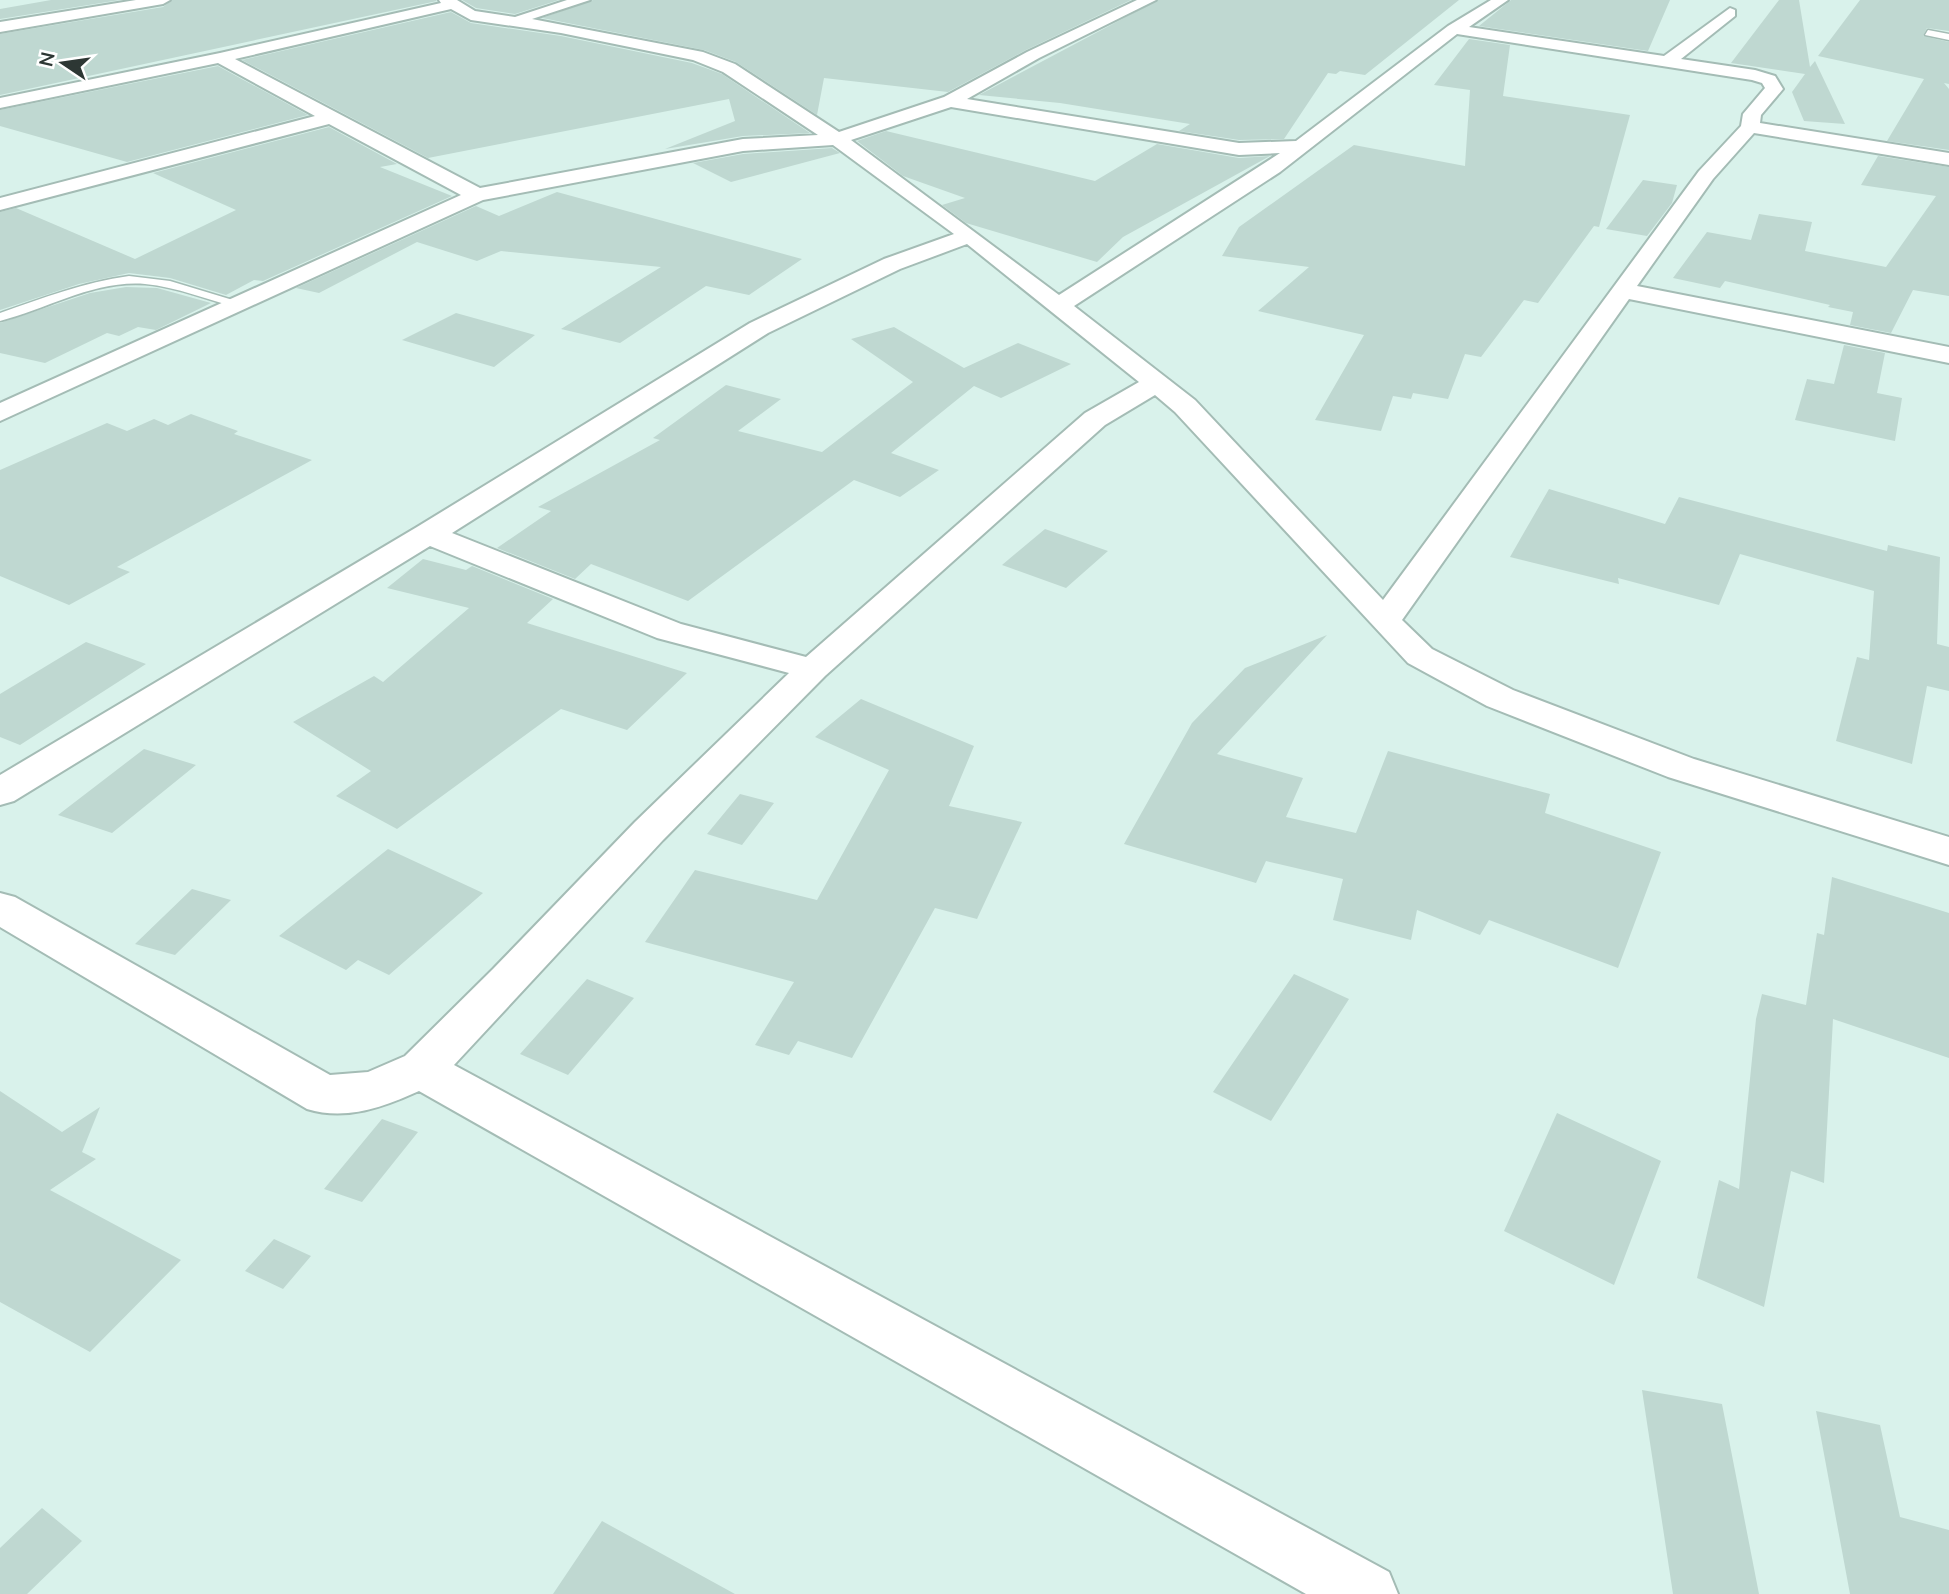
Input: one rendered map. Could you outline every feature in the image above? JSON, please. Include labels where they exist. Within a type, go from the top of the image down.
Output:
[{"type":"street","points":[[0,27],[163,0]]},
{"type":"street","points":[[514,19],[583,0]]},
{"type":"street","points":[[0,414],[477,195],[743,145],[837,139],[950,101],[1033,55],[1149,0]]},
{"type":"street","points":[[1058,306],[1273,168],[1454,29],[1501,0]]},
{"type":"street","points":[[1110,4],[1133,8]]},
{"type":"street","points":[[0,103],[449,8],[697,56],[729,68],[837,139],[970,236],[1158,382],[1185,406],[1384,621],[1420,656],[1500,698],[1681,768],[1949,852]]},
{"type":"street","points":[[1669,60],[1730,13]]},
{"type":"street","points":[[1384,621],[1626,291],[1706,176],[1750,127],[1752,114],[1774,89],[1769,80],[1755,75],[1454,29]]},
{"type":"street","points":[[220,58],[477,195]]},
{"type":"street","points":[[950,101],[1240,149],[1298,147]]},
{"type":"street","points":[[0,204],[329,118]]},
{"type":"street","points":[[1750,127],[1949,159]]},
{"type":"street","points":[[1240,149],[1273,168]]},
{"type":"street","points":[[0,792],[428,534],[759,328],[892,264],[970,236]]},
{"type":"street","points":[[1626,291],[1949,355]]},
{"type":"street","points":[[0,908],[324,1095],[373,1091],[421,1069],[509,981],[649,831],[813,669],[1095,419],[1124,399],[1158,382]]},
{"type":"street","points":[[1124,399],[1185,406]]},
{"type":"street","points":[[428,534],[669,631],[813,669]]},
{"type":"street","points":[[421,1069],[1367,1594]]},
{"type":"lane","points":[[1928,33],[1949,37]]},
{"type":"lane","points":[[0,317],[106,283],[131,280],[156,282],[239,304]]},
{"type":"building","points":[[51,0],[120,0],[0,19],[0,9]]},
{"type":"building","points":[[172,0],[437,1],[0,95],[0,34],[163,7]]},
{"type":"building","points":[[462,0],[559,0],[515,14],[476,8]]},
{"type":"building","points":[[593,0],[1131,0],[1026,50],[948,92],[824,78],[817,115],[736,62],[704,50],[542,18]]},
{"type":"building","points":[[1158,0],[1459,0],[1365,75],[1340,71],[1336,74],[1328,73],[1284,139],[1239,140],[1179,131],[1190,124],[1060,103],[979,95]]},
{"type":"building","points":[[1511,0],[1670,0],[1648,51],[1479,26]]},
{"type":"building","points":[[1779,0],[1799,0],[1810,67],[1815,61],[1845,124],[1804,121],[1792,92],[1805,74],[1731,63]]},
{"type":"building","points":[[1860,0],[1949,0],[1949,31],[1927,28],[1923,36],[1949,42],[1949,84],[1944,83],[1949,89],[1949,150],[1887,141],[1924,79],[1818,56]]},
{"type":"building","points":[[451,12],[471,23],[561,36],[692,63],[722,74],[810,133],[743,136],[665,149],[735,121],[729,99],[428,158],[242,60]]},
{"type":"building","points":[[1469,39],[1510,45],[1503,96],[1630,115],[1599,227],[1594,226],[1538,303],[1524,300],[1481,357],[1465,354],[1448,399],[1413,393],[1411,399],[1393,396],[1381,431],[1315,420],[1364,335],[1258,311],[1309,267],[1222,256],[1239,227],[1354,145],[1465,166],[1470,90],[1434,85]]},
{"type":"building","points":[[218,66],[308,115],[127,162],[0,126],[0,110]]},
{"type":"building","points":[[329,127],[397,164],[380,167],[452,196],[263,281],[254,280],[226,295],[170,278],[129,273],[79,284],[0,310],[0,212],[16,208],[135,259],[236,210],[153,173]]},
{"type":"building","points":[[886,131],[1095,181],[1157,144],[1239,158],[1270,156],[1123,237],[1097,262],[966,223],[942,205],[965,198],[903,176],[857,141]]},
{"type":"building","points":[[832,148],[840,153],[731,182],[693,163],[743,154]]},
{"type":"building","points":[[1878,156],[1949,167],[1949,296],[1913,290],[1891,333],[1850,325],[1853,312],[1828,307],[1830,305],[1725,281],[1720,288],[1673,278],[1707,232],[1751,240],[1759,214],[1812,222],[1805,251],[1886,267],[1936,196],[1861,185]]},
{"type":"building","points":[[1643,180],[1677,185],[1672,203],[1647,236],[1606,229]]},
{"type":"building","points":[[557,192],[802,259],[749,295],[706,286],[620,343],[561,329],[661,267],[501,251],[477,261],[417,242],[319,293],[296,288],[476,206],[499,216]]},
{"type":"building","points":[[126,287],[157,288],[211,303],[156,330],[138,327],[119,336],[107,333],[45,363],[0,353],[0,323],[90,293]]},
{"type":"building","points":[[456,313],[535,335],[494,367],[402,340]]},
{"type":"building","points":[[894,327],[964,368],[1018,343],[1071,364],[1001,398],[974,386],[891,453],[939,470],[900,497],[854,480],[688,601],[591,564],[575,579],[497,548],[551,511],[538,507],[660,440],[653,438],[726,385],[781,399],[738,431],[822,452],[913,382],[851,339]]},
{"type":"building","points":[[1844,345],[1885,353],[1877,393],[1902,398],[1895,441],[1795,420],[1807,379],[1834,384]]},
{"type":"building","points":[[191,414],[238,431],[234,434],[312,460],[117,567],[130,572],[69,605],[0,576],[0,470],[107,423],[127,431],[154,419],[168,425]]},
{"type":"building","points":[[1549,489],[1665,524],[1679,497],[1887,551],[1888,545],[1940,557],[1937,644],[1949,647],[1949,691],[1927,686],[1912,764],[1836,741],[1857,657],[1869,660],[1874,591],[1740,554],[1719,605],[1618,578],[1619,584],[1510,557]]},
{"type":"building","points":[[1045,529],[1108,551],[1066,588],[1002,565]]},
{"type":"building","points":[[423,559],[466,570],[472,566],[553,599],[527,623],[687,673],[627,730],[561,709],[397,829],[336,796],[371,771],[293,722],[374,676],[383,682],[469,608],[387,588]]},
{"type":"building","points":[[1327,635],[1217,754],[1303,778],[1286,817],[1356,833],[1388,751],[1550,794],[1545,813],[1661,852],[1618,968],[1489,920],[1480,935],[1417,910],[1411,940],[1333,920],[1343,879],[1266,861],[1256,883],[1124,844],[1192,723],[1245,668]]},
{"type":"building","points":[[86,642],[146,664],[20,745],[0,737],[0,694]]},
{"type":"building","points":[[861,699],[974,746],[949,806],[1022,822],[977,919],[935,908],[852,1058],[798,1041],[789,1055],[755,1045],[794,982],[645,942],[695,870],[817,900],[889,770],[815,737]]},
{"type":"building","points":[[144,749],[196,765],[112,833],[58,815]]},
{"type":"building","points":[[740,794],[774,803],[742,845],[707,834]]},
{"type":"building","points":[[388,849],[483,893],[389,975],[358,960],[346,970],[279,936]]},
{"type":"building","points":[[1832,877],[1949,913],[1949,1058],[1833,1019],[1824,1183],[1791,1171],[1764,1307],[1697,1278],[1719,1180],[1739,1189],[1756,1019],[1762,994],[1806,1005],[1817,933],[1824,935]]},
{"type":"building","points":[[192,889],[231,900],[175,955],[135,944]]},
{"type":"building","points":[[1294,974],[1349,999],[1271,1121],[1213,1092]]},
{"type":"building","points":[[587,979],[634,998],[568,1075],[520,1054]]},
{"type":"building","points":[[0,1091],[62,1132],[100,1107],[82,1152],[96,1159],[50,1190],[181,1260],[90,1352],[0,1302]]},
{"type":"building","points":[[1557,1113],[1661,1161],[1614,1285],[1504,1231]]},
{"type":"building","points":[[382,1119],[418,1132],[362,1202],[324,1189]]},
{"type":"building","points":[[274,1239],[311,1256],[283,1289],[245,1271]]},
{"type":"building","points":[[1642,1390],[1722,1404],[1759,1594],[1673,1594]]},
{"type":"building","points":[[1816,1411],[1880,1425],[1900,1517],[1949,1530],[1949,1594],[1850,1594]]},
{"type":"building","points":[[42,1508],[82,1541],[27,1594],[0,1594],[0,1548]]},
{"type":"building","points":[[602,1521],[735,1594],[553,1594]]}]
